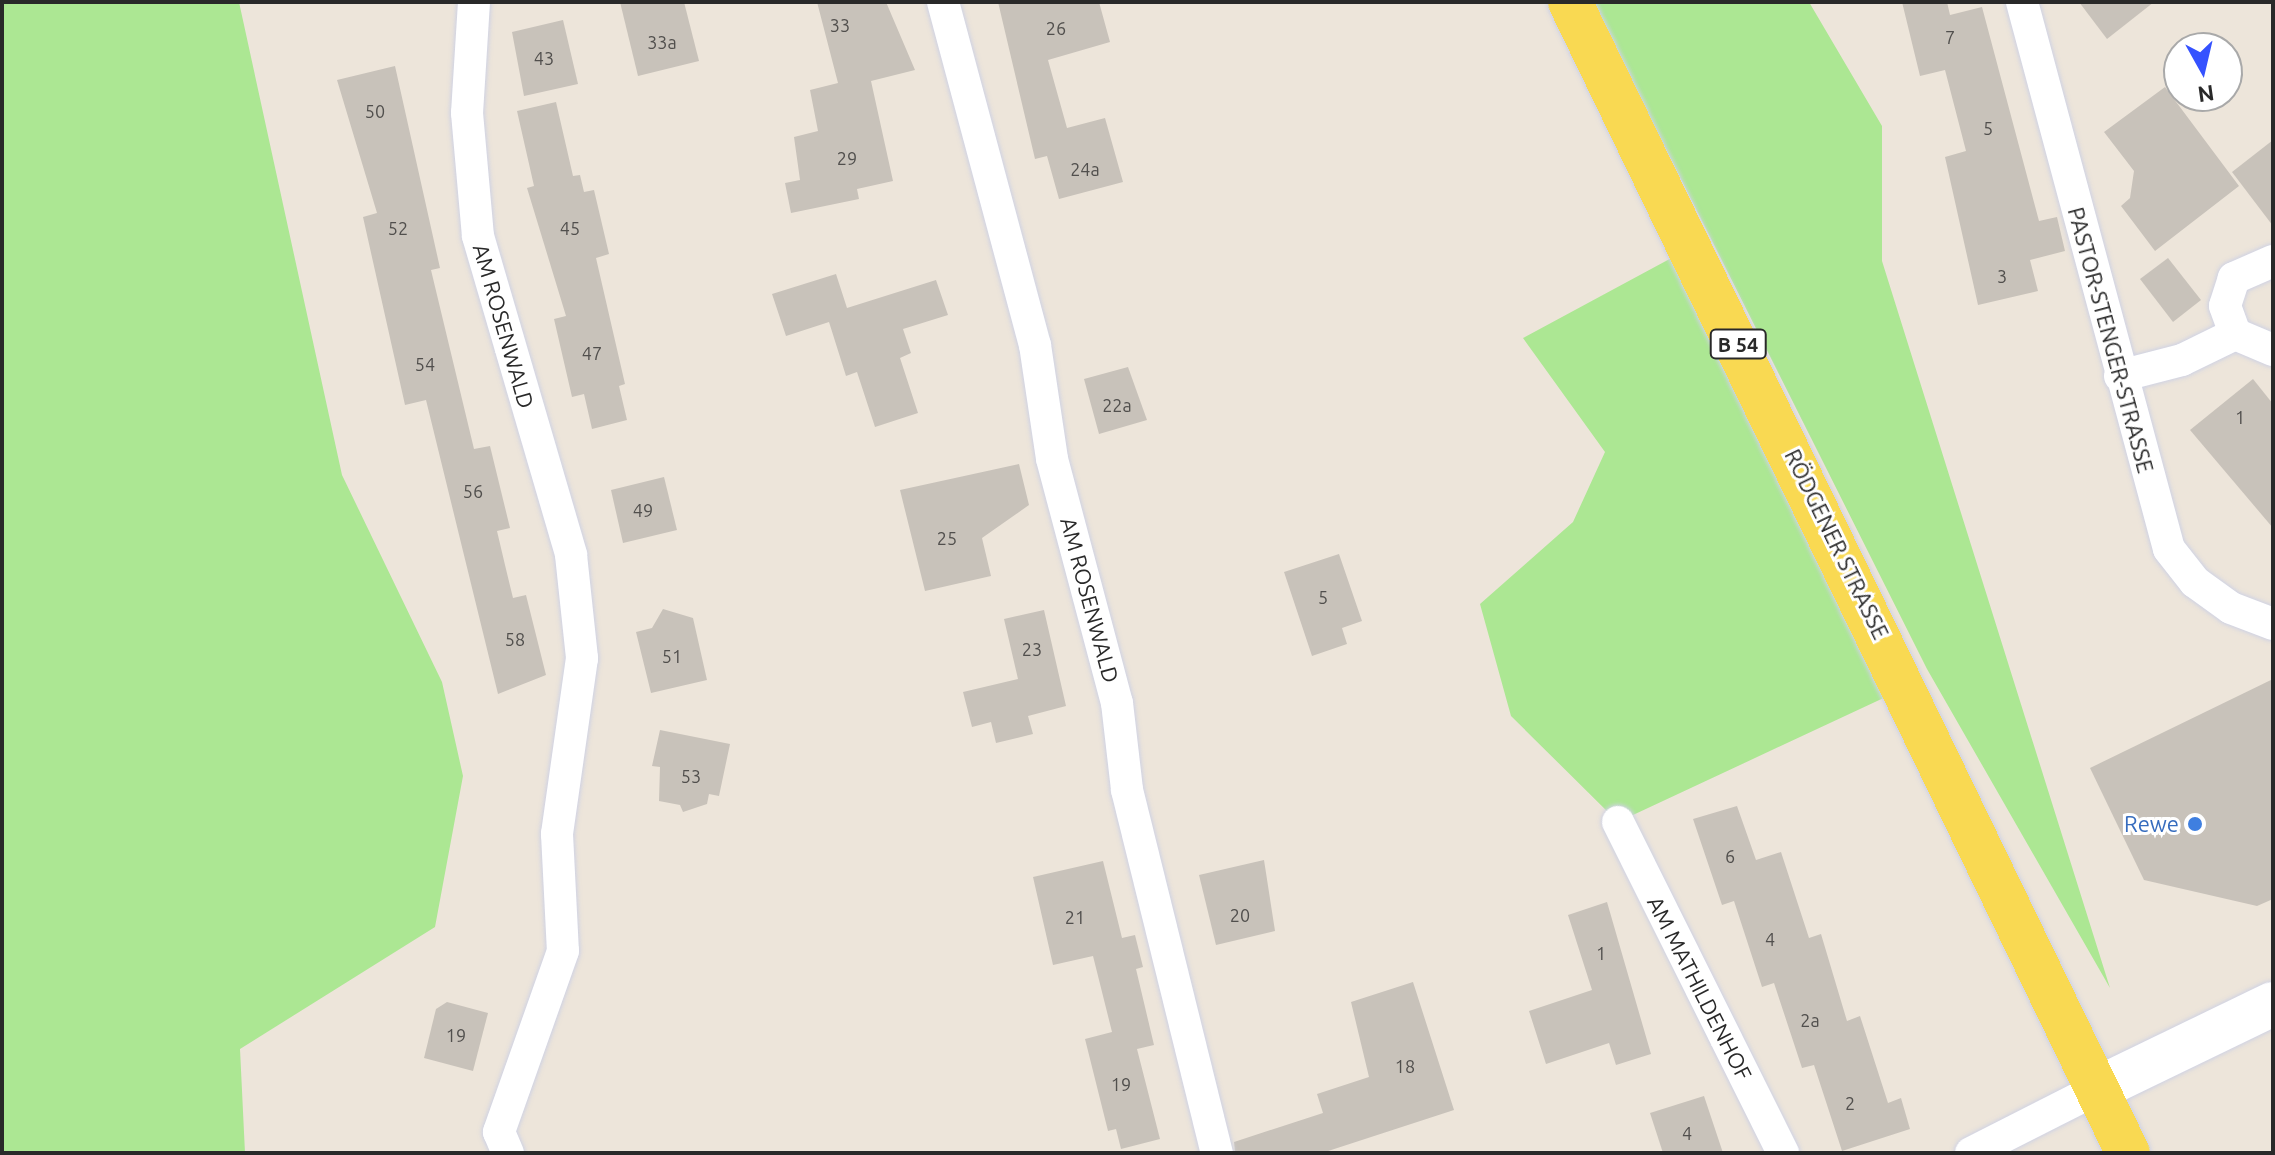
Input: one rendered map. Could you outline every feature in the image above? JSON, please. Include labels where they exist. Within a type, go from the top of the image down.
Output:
[{"type":"main road","name":"RÖDGENER STRASSE","points":[[1570,2],[2128,1153]]},
{"type":"main road","points":[[2099,1088],[2273,1004]]},
{"type":"street","name":"AM ROSENWALD","points":[[474,2],[467,113],[478,236],[580,601],[581,673],[557,834],[563,951],[499,1132],[508,1153]]},
{"type":"street","name":"AM ROSENWALD","points":[[943,2],[1016,268],[1057,482],[1117,703],[1127,790],[1217,1153]]},
{"type":"street","name":"PASTOR-STENGER-STRASSE","points":[[2022,2],[2120,376],[2180,567],[2231,608],[2273,624]]},
{"type":"street","points":[[2273,261],[2234,278],[2225,306],[2235,334],[2273,350]]},
{"type":"street","points":[[2120,376],[2182,360],[2235,334]]},
{"type":"street","name":"AM MATHILDENHOF","points":[[1618,822],[1783,1153]]},
{"type":"street","points":[[1971,1153],[2099,1088]]},
{"type":"green space","points":[[2,2],[239,2],[342,475],[442,682],[463,776],[435,927],[240,1049],[245,1153],[2,1153]]},
{"type":"green space","points":[[1592,2],[1809,2],[1882,126],[1882,261],[2110,988],[1927,669]]},
{"type":"green space","points":[[1690,248],[1905,688],[1618,822],[1511,716],[1480,604],[1573,522],[1605,452],[1523,338]]},
{"type":"building","points":[[620,2],[684,2],[699,61],[638,76]]},
{"type":"building","points":[[817,2],[886,2],[915,70],[871,81],[893,181],[857,189],[859,199],[791,213],[785,183],[800,180],[794,137],[818,131],[810,90],[838,83]]},
{"type":"building","points":[[998,2],[1099,2],[1110,42],[1048,60],[1067,128],[1105,118],[1123,182],[1059,199],[1047,156],[1035,159]]},
{"type":"building","points":[[1902,2],[1947,2],[1950,15],[1982,7],[2039,221],[2057,217],[2065,251],[2030,260],[2038,291],[1978,305],[1945,157],[1966,151],[1945,70],[1920,76]]},
{"type":"building","points":[[2079,2],[2154,2],[2107,39]]},
{"type":"building","points":[[563,20],[578,84],[524,96],[512,32]]},
{"type":"building","points":[[395,66],[440,268],[431,270],[474,449],[490,446],[510,528],[497,531],[513,598],[526,595],[546,675],[498,694],[426,400],[405,405],[363,217],[377,213],[337,80]]},
{"type":"building","points":[[2163,88],[2163,112],[2184,112],[2239,186],[2155,251],[2121,206],[2130,198],[2134,171],[2104,132]]},
{"type":"building","points":[[556,102],[573,176],[580,175],[584,192],[594,190],[609,254],[596,258],[625,384],[619,386],[627,420],[592,429],[584,394],[572,397],[554,319],[566,316],[527,188],[534,186],[517,111]]},
{"type":"building","points":[[2273,140],[2273,226],[2232,172]]},
{"type":"building","points":[[2168,258],[2201,300],[2173,322],[2140,279]]},
{"type":"building","points":[[836,274],[847,308],[936,280],[948,315],[903,329],[911,353],[900,358],[918,413],[875,427],[857,372],[846,376],[829,322],[786,336],[772,294]]},
{"type":"building","points":[[1128,367],[1147,420],[1099,434],[1084,379]]},
{"type":"building","points":[[2253,379],[2273,404],[2273,528],[2190,430]]},
{"type":"building","points":[[1019,464],[1029,505],[982,538],[991,576],[925,591],[900,490]]},
{"type":"building","points":[[664,477],[677,530],[623,543],[611,490]]},
{"type":"building","points":[[1339,554],[1362,621],[1342,628],[1347,644],[1312,656],[1284,572]]},
{"type":"building","points":[[663,609],[693,618],[707,680],[651,693],[636,632],[652,628]]},
{"type":"building","points":[[1044,610],[1066,706],[1028,716],[1033,734],[996,743],[991,722],[972,727],[963,692],[1018,679],[1004,619]]},
{"type":"building","name":"Rewe","points":[[2273,679],[2273,899],[2257,906],[2144,880],[2090,768]]},
{"type":"building","points":[[660,730],[730,744],[719,796],[709,794],[707,804],[683,812],[680,805],[659,801],[660,767],[652,766]]},
{"type":"building","points":[[1737,806],[1756,860],[1781,852],[1809,938],[1821,934],[1847,1021],[1860,1016],[1888,1103],[1901,1098],[1910,1129],[1842,1151],[1814,1065],[1802,1068],[1774,983],[1762,987],[1734,901],[1722,905],[1693,819]]},
{"type":"building","points":[[1264,860],[1275,931],[1216,945],[1199,875]]},
{"type":"building","points":[[1103,861],[1122,938],[1135,935],[1143,967],[1136,969],[1154,1045],[1137,1049],[1160,1139],[1121,1149],[1116,1129],[1108,1131],[1085,1039],[1112,1032],[1093,956],[1053,965],[1033,877]]},
{"type":"building","points":[[1607,902],[1651,1054],[1616,1065],[1609,1043],[1546,1064],[1529,1011],[1592,990],[1568,915]]},
{"type":"building","points":[[1413,982],[1454,1110],[1322,1153],[1235,1153],[1234,1142],[1323,1113],[1317,1094],[1369,1077],[1351,1002]]},
{"type":"building","points":[[447,1002],[488,1013],[473,1071],[424,1058],[436,1009]]},
{"type":"building","points":[[1704,1096],[1723,1153],[1663,1153],[1650,1113]]},
{"type":"place","name":"Rewe","points":[[2195,824]]}]
